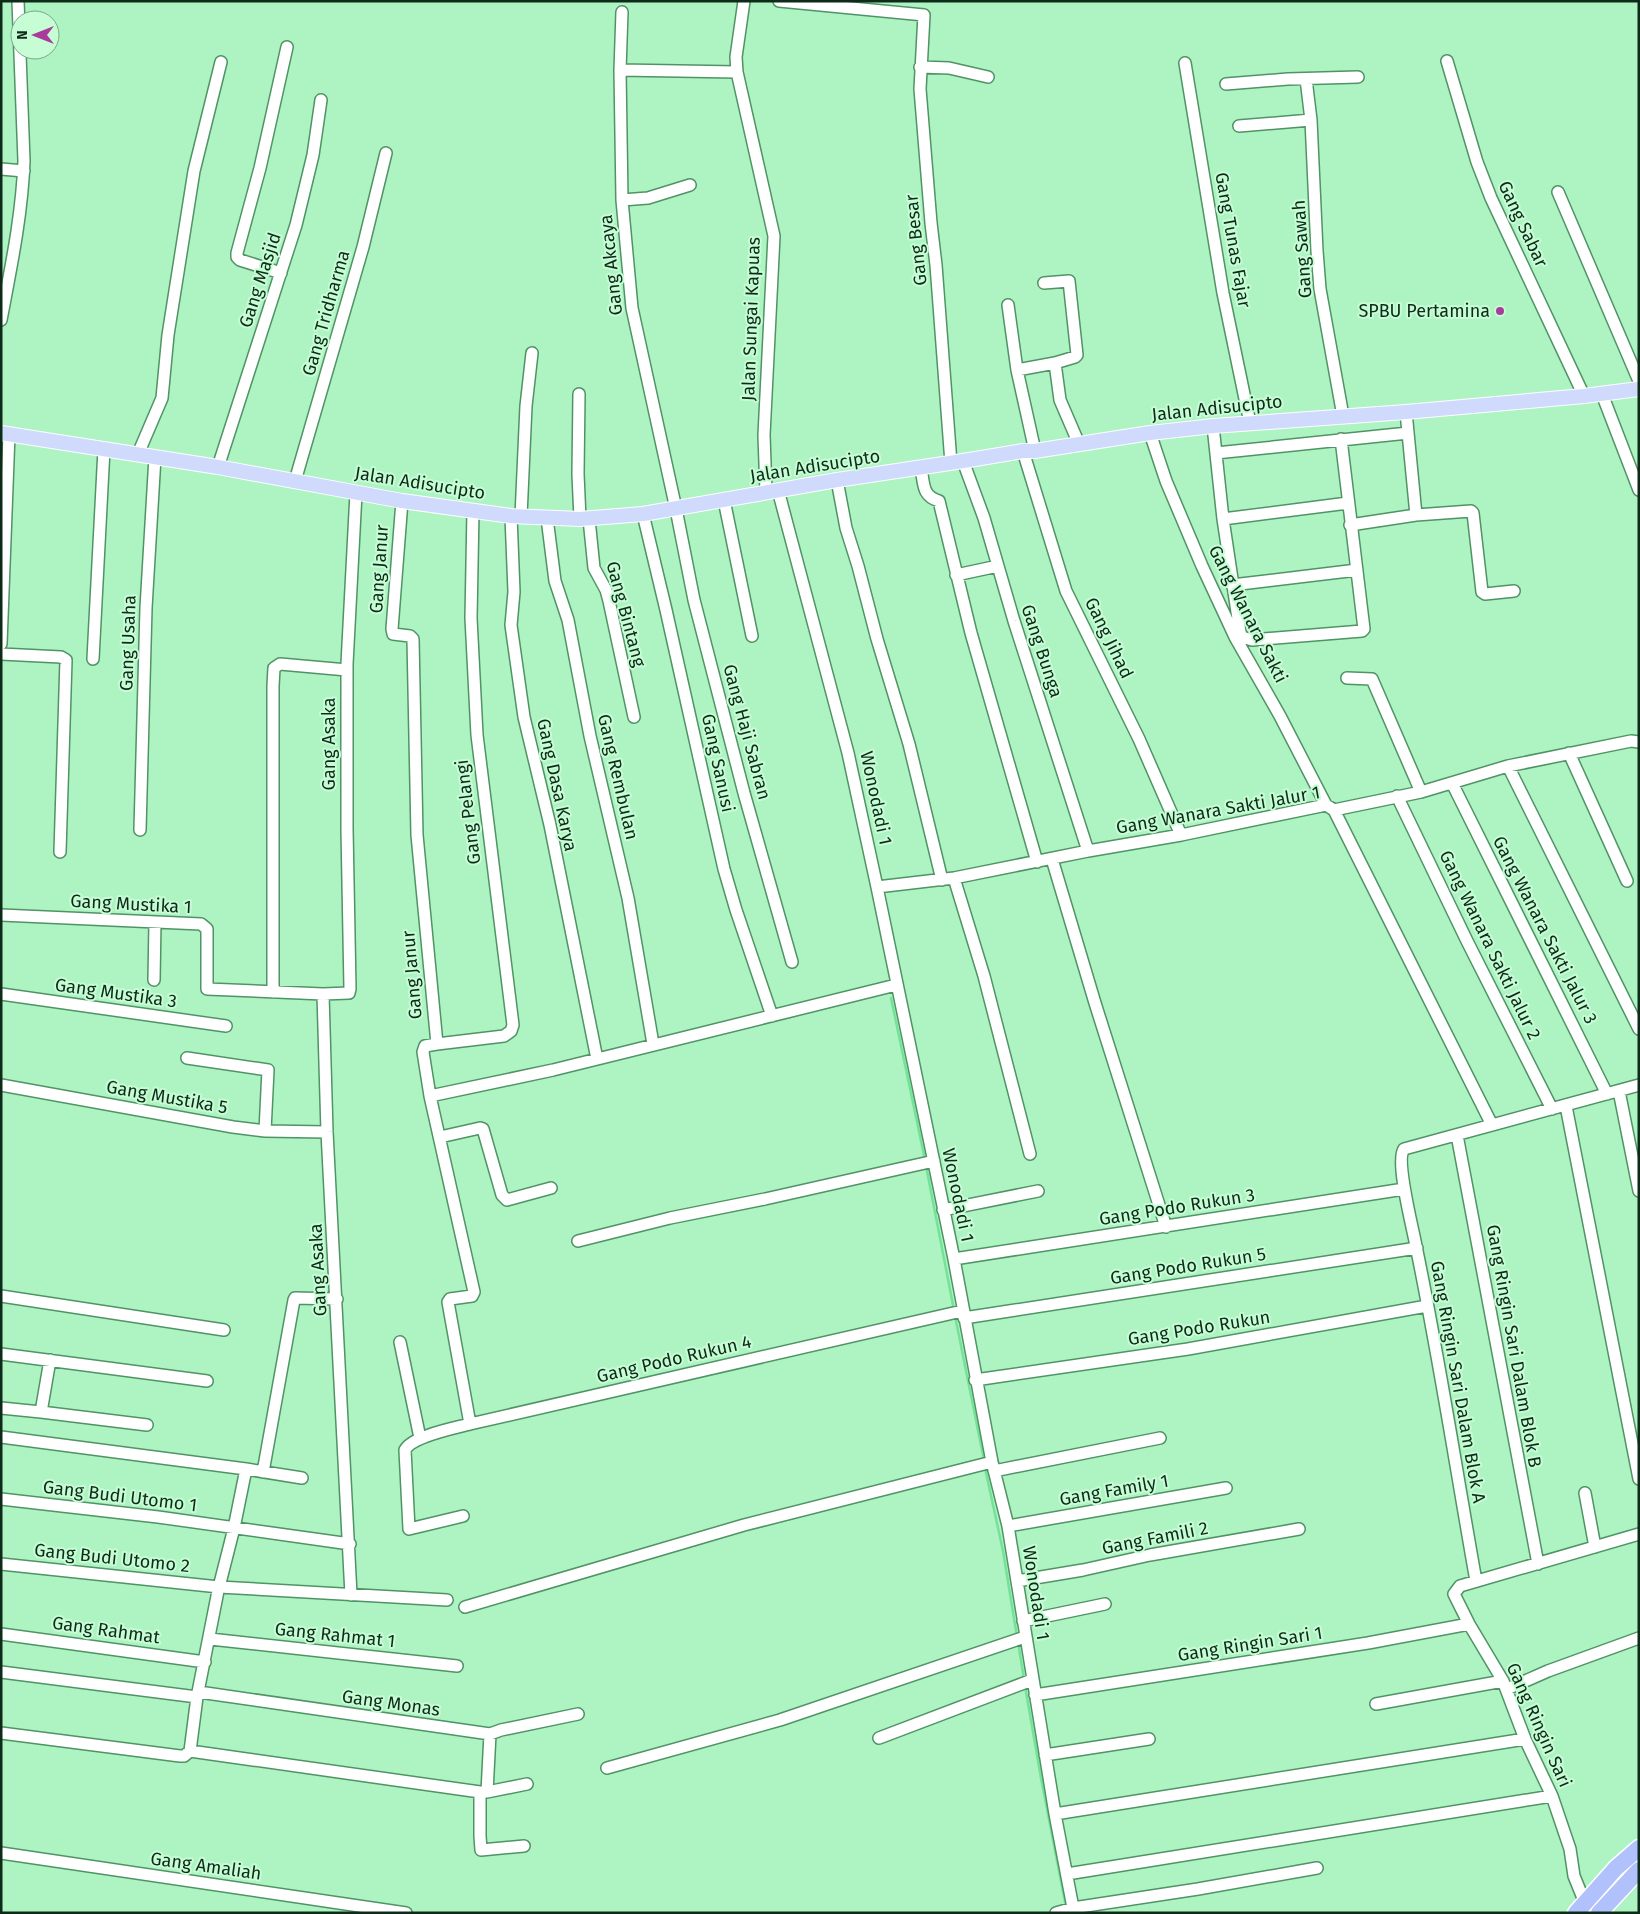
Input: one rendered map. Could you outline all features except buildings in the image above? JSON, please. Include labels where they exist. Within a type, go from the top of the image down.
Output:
[{"type":"highway","points":[[1580,1908],[1616,1868],[1639,1848]]},
{"type":"highway","points":[[1598,1913],[1639,1870]]},
{"type":"main road","name":"Jalan Adisucipto","points":[[5,433],[218,467],[402,501],[516,516],[584,519],[676,509],[837,480],[1150,433],[1250,422],[1406,412],[1584,396],[1639,389]]},
{"type":"street","points":[[1,320],[15,249],[24,171],[18,1]]},
{"type":"street","name":"Jalan Sungai Kapuas","points":[[744,1],[736,57],[737,72],[774,236],[764,435],[772,491]]},
{"type":"street","name":"Gang Besar","points":[[779,1],[924,14],[920,89],[931,223],[957,462]]},
{"type":"street","name":"Gang Akcaya","points":[[622,12],[620,70],[622,200],[632,308],[676,509]]},
{"type":"street","points":[[281,273],[240,260],[237,258],[237,253],[260,168],[287,47]]},
{"type":"street","points":[[138,454],[162,398],[167,342],[194,172],[221,62]]},
{"type":"street","name":"Gang Sabar","points":[[1447,62],[1477,162],[1491,198],[1584,396]]},
{"type":"street","name":"Gang Tunas Fajar","points":[[1185,63],[1223,293],[1250,422]]},
{"type":"street","points":[[920,66],[949,68],[988,77]]},
{"type":"street","points":[[620,70],[737,72]]},
{"type":"street","points":[[1226,84],[1358,77]]},
{"type":"street","name":"Gang Sawah","points":[[1306,79],[1311,120],[1320,290],[1343,416]]},
{"type":"street","name":"Gang Masjid","points":[[218,467],[281,273],[307,181],[321,100]]},
{"type":"street","points":[[1238,126],[1311,120]]},
{"type":"street","name":"Gang Tridharma","points":[[294,481],[363,248],[386,153]]},
{"type":"street","points":[[1,169],[24,171]]},
{"type":"street","points":[[622,200],[648,198],[690,185]]},
{"type":"street","points":[[1558,192],[1639,381]]},
{"type":"street","points":[[1017,370],[1055,364],[1077,355],[1069,281],[1044,283]]},
{"type":"street","name":"Gang Jihad","points":[[1008,305],[1029,451],[1066,591],[1139,739],[1180,835]]},
{"type":"street","name":"Gang Dasa Karya","points":[[532,353],[516,516],[511,625],[524,717],[550,825],[597,1060]]},
{"type":"street","points":[[1055,364],[1060,400],[1079,444]]},
{"type":"street","name":"Gang Bintang","points":[[579,394],[578,474],[584,519],[594,568],[606,590],[609,601],[634,717]]},
{"type":"street","points":[[1602,394],[1639,490]]},
{"type":"street","points":[[1406,412],[1416,515]]},
{"type":"street","points":[[1213,426],[1223,519],[1241,635],[1252,640],[1362,631],[1364,628],[1350,524],[1342,439]]},
{"type":"street","points":[[1,644],[5,433]]},
{"type":"street","name":"Gang Wanara Sakti","points":[[1150,433],[1166,480],[1202,566],[1235,637],[1330,808]]},
{"type":"street","points":[[1216,453],[1408,433]]},
{"type":"street","points":[[93,659],[104,449]]},
{"type":"street","name":"Gang Usaha","points":[[140,830],[146,608],[156,457]]},
{"type":"street","name":"Gang Bunga","points":[[957,462],[998,566],[1088,851]]},
{"type":"street","points":[[921,468],[925,492],[929,497],[939,501],[971,633],[1038,862]]},
{"type":"street","points":[[837,480],[846,528],[909,744],[942,880]]},
{"type":"street","name":"Wonodadi 1","points":[[772,491],[848,753],[877,887],[954,1259],[992,1465],[1008,1526],[1018,1581],[1028,1682],[1035,1695],[1073,1909]]},
{"type":"street","name":"Gang Asaka","points":[[347,994],[350,992],[350,989],[347,670],[356,493]]},
{"type":"street","points":[[724,500],[752,636]]},
{"type":"street","name":"Gang Janur","points":[[402,501],[392,629],[393,634],[410,636],[413,639],[417,835],[437,1044]]},
{"type":"street","points":[[1223,519],[1348,503]]},
{"type":"street","name":"Gang Haji Sabran","points":[[676,509],[694,600],[744,793],[792,962]]},
{"type":"street","name":"Gang Pelangi","points":[[437,1044],[504,1036],[511,1031],[512,1025],[477,735],[471,618],[473,510]]},
{"type":"street","points":[[1350,524],[1416,515],[1472,511],[1474,513],[1482,592],[1485,594],[1514,591]]},
{"type":"street","name":"Gang Sanusi","points":[[643,514],[724,869],[772,1016]]},
{"type":"street","name":"Gang Rembulan","points":[[547,518],[556,581],[568,620],[590,736],[628,898],[653,1044]]},
{"type":"street","points":[[956,575],[998,566]]},
{"type":"street","points":[[1232,585],[1357,570]]},
{"type":"street","points":[[1,654],[61,658],[66,660],[60,852]]},
{"type":"street","points":[[273,992],[272,686],[274,668],[280,664],[347,670]]},
{"type":"street","points":[[1347,678],[1372,679],[1420,792]]},
{"type":"street","points":[[1330,808],[1420,792],[1508,766],[1634,740],[1639,742]]},
{"type":"street","points":[[1569,753],[1627,881]]},
{"type":"street","points":[[1508,766],[1639,1028]]},
{"type":"street","name":"Gang Wanara Sakti Jalur 3","points":[[1452,783],[1613,1092],[1639,1191]]},
{"type":"street","name":"Gang Wanara Sakti Jalur 2","points":[[1397,796],[1467,941],[1552,1109]]},
{"type":"street","name":"Gang Wanara Sakti Jalur 1","points":[[877,887],[954,878],[1088,851],[1330,808],[1492,1126]]},
{"type":"street","points":[[1052,859],[1095,1003],[1166,1227]]},
{"type":"street","points":[[954,878],[982,968],[1030,1154]]},
{"type":"street","name":"Gang Mustika 1","points":[[1,915],[201,924],[207,929],[207,989],[210,991],[347,994]]},
{"type":"street","points":[[154,980],[155,922]]},
{"type":"street","points":[[430,1096],[597,1060],[653,1044],[896,985]]},
{"type":"street","name":"Gang Mustika 3","points":[[1,994],[226,1026]]},
{"type":"street","name":"Gang Asaka","points":[[323,994],[327,1132],[350,1544],[351,1595]]},
{"type":"street","points":[[437,1044],[425,1046],[423,1052],[430,1096],[474,1292],[472,1296],[450,1299],[448,1302],[470,1424]]},
{"type":"street","points":[[187,1058],[268,1070],[265,1131]]},
{"type":"street","points":[[1458,1135],[1639,1085]]},
{"type":"street","name":"Gang Mustika 5","points":[[1,1086],[265,1131],[327,1132]]},
{"type":"street","points":[[1566,1106],[1639,1479]]},
{"type":"street","points":[[440,1137],[480,1128],[483,1129],[502,1195],[507,1200],[552,1188]]},
{"type":"street","name":"Gang Ringin Sari Dalam Blok A","points":[[1458,1135],[1404,1150],[1401,1153],[1400,1161],[1476,1581]]},
{"type":"street","name":"Gang Ringin Sari Dalam Blok B","points":[[1458,1135],[1538,1564]]},
{"type":"street","points":[[578,1241],[670,1218],[765,1199],[933,1161]]},
{"type":"street","name":"Gang Podo Rukun 3","points":[[954,1259],[1404,1189]]},
{"type":"street","points":[[943,1210],[1038,1192]]},
{"type":"street","name":"Gang Podo Rukun 5","points":[[963,1313],[1417,1248]]},
{"type":"street","points":[[1,1296],[224,1330]]},
{"type":"street","points":[[263,1472],[294,1298],[337,1299]]},
{"type":"street","name":"Gang Podo Rukun","points":[[975,1380],[1188,1349],[1427,1306]]},
{"type":"street","name":"Gang Podo Rukun 4","points":[[420,1438],[470,1424],[936,1317],[963,1313]]},
{"type":"street","points":[[400,1342],[420,1438],[406,1446],[405,1450],[408,1529],[463,1516]]},
{"type":"street","points":[[1,1354],[207,1381]]},
{"type":"street","points":[[41,1412],[50,1360]]},
{"type":"street","points":[[1,1408],[146,1425]]},
{"type":"street","points":[[1,1438],[246,1469],[302,1478]]},
{"type":"street","points":[[466,1607],[744,1525],[967,1469],[1160,1438]]},
{"type":"street","points":[[1,1733],[180,1756],[184,1756],[190,1751],[198,1695],[219,1587],[246,1469]]},
{"type":"street","name":"Gang Family 1","points":[[1008,1526],[1226,1488]]},
{"type":"street","points":[[1585,1493],[1595,1547]]},
{"type":"street","name":"Gang Budi Utomo 1","points":[[1,1498],[350,1544]]},
{"type":"street","name":"Gang Famili 2","points":[[1018,1581],[1084,1570],[1150,1555],[1299,1529]]},
{"type":"street","points":[[1476,1581],[1639,1534]]},
{"type":"street","name":"Gang Budi Utomo 2","points":[[1,1564],[219,1587],[447,1600]]},
{"type":"street","name":"Gang Ringin Sari","points":[[1476,1581],[1460,1586],[1455,1592],[1469,1624],[1501,1684],[1570,1848],[1580,1908]]},
{"type":"street","points":[[1023,1621],[1105,1604]]},
{"type":"street","name":"Gang Ringin Sari 1","points":[[1035,1695],[1368,1643],[1469,1624]]},
{"type":"street","name":"Gang Rahmat","points":[[1,1634],[205,1662]]},
{"type":"street","points":[[607,1768],[780,1720],[1025,1637]]},
{"type":"street","points":[[1376,1704],[1501,1684],[1548,1672],[1639,1638]]},
{"type":"street","name":"Gang Rahmat 1","points":[[210,1639],[457,1666]]},
{"type":"street","name":"Gang Monas","points":[[1,1672],[198,1695],[490,1734],[578,1714]]},
{"type":"street","points":[[879,1738],[1028,1682]]},
{"type":"street","points":[[490,1734],[480,1836],[481,1850],[524,1846]]},
{"type":"street","points":[[1045,1755],[1150,1738]]},
{"type":"street","points":[[1055,1814],[1525,1739]]},
{"type":"street","points":[[190,1751],[484,1792],[527,1784]]},
{"type":"street","points":[[1067,1874],[1549,1796]]},
{"type":"street","name":"Gang Amaliah","points":[[1,1854],[406,1913]]},
{"type":"street","points":[[1056,1913],[1317,1868]]},
{"type":"shaded area","points":[[976,1],[1209,1],[983,2]]},
{"type":"waterway","points":[[891,998],[925,1160]]},
{"type":"waterway","points":[[926,1166],[954,1310]]},
{"type":"waterway","points":[[955,1316],[984,1460]]},
{"type":"waterway","points":[[985,1468],[1003,1551],[1017,1637]]},
{"type":"waterway","points":[[1018,1642],[1024,1679]]},
{"type":"waterway","points":[[1025,1686],[1066,1907]]},
{"type":"place","name":"SPBU Pertamina","points":[[1500,311]]}]
